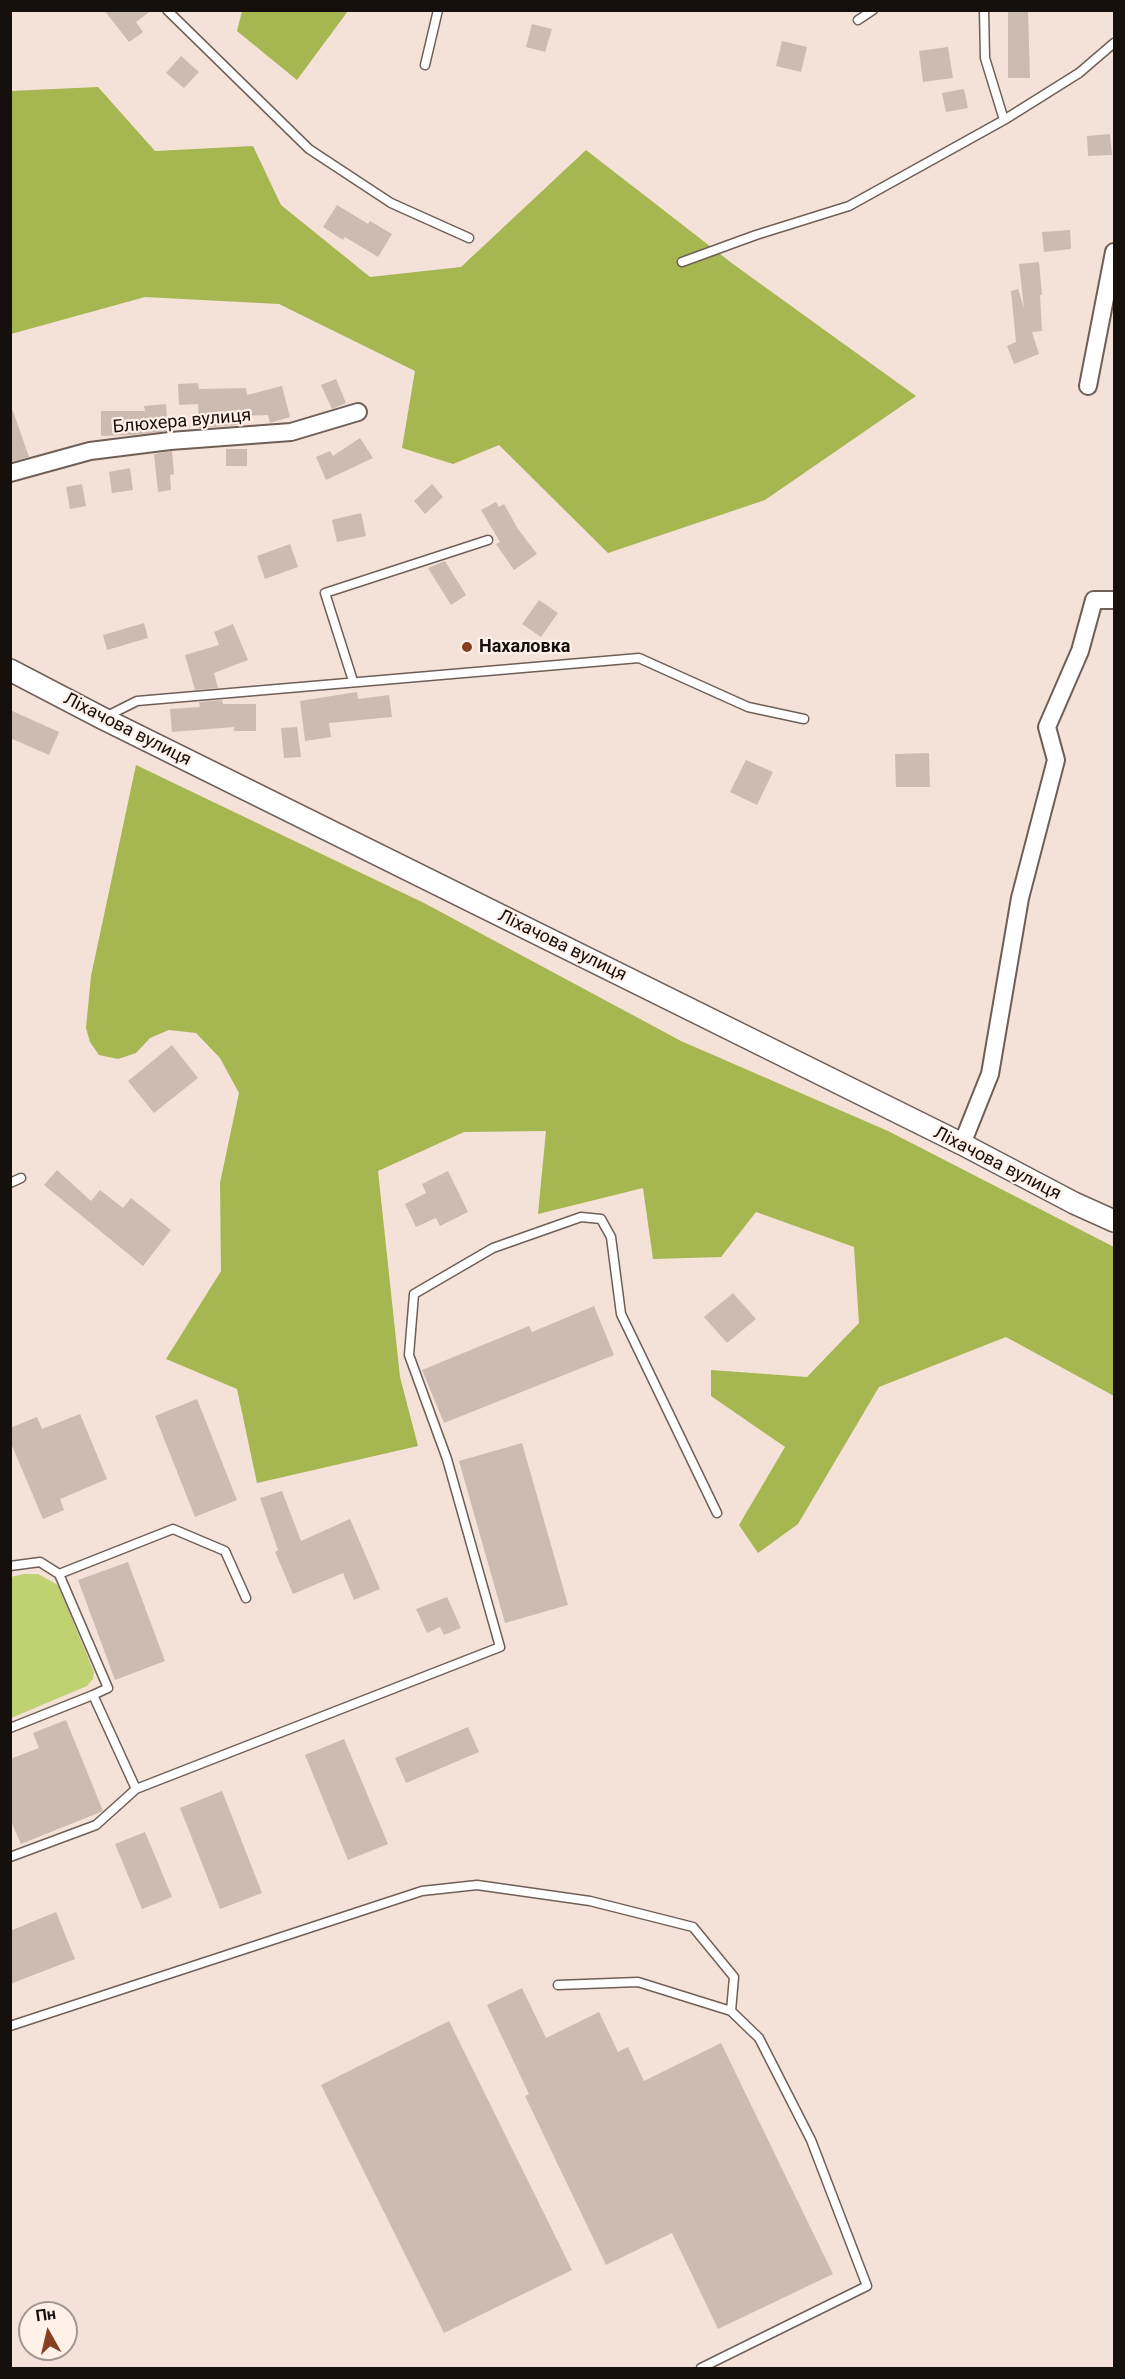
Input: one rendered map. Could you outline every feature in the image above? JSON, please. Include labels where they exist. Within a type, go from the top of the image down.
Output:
[{"type":"street","points":[[1088,386],[1114,252]]},
{"type":"street","name":"Блюхера вулиця","points":[[10,473],[90,451],[170,441],[291,432],[358,412]]},
{"type":"street","points":[[962,1144],[990,1074],[1020,898],[1056,760],[1047,727],[1080,651],[1095,600],[1114,600]]},
{"type":"street","name":"Ліхачова вулиця","points":[[10,670],[102,718],[1114,1221]]},
{"type":"lane","points":[[168,10],[309,149],[391,203],[469,238]]},
{"type":"lane","points":[[425,65],[438,10]]},
{"type":"lane","points":[[858,20],[873,10]]},
{"type":"lane","points":[[984,10],[985,58],[1004,120]]},
{"type":"lane","points":[[682,262],[756,235],[849,206],[1004,120],[1079,73],[1114,43]]},
{"type":"lane","points":[[352,681],[325,593],[488,540]]},
{"type":"lane","points":[[102,718],[137,701],[639,658],[748,707],[804,719]]},
{"type":"lane","points":[[10,1183],[21,1178]]},
{"type":"lane","points":[[10,1857],[96,1825],[136,1789],[500,1647],[447,1459],[409,1355],[414,1294],[493,1248],[580,1216],[602,1219],[611,1238],[621,1314],[717,1513]]},
{"type":"lane","points":[[60,1574],[173,1529],[225,1551],[246,1598]]},
{"type":"lane","points":[[10,1566],[40,1562],[60,1574],[108,1688],[10,1728]]},
{"type":"lane","points":[[93,1695],[136,1789]]},
{"type":"lane","points":[[10,2026],[422,1891],[477,1885],[590,1901],[693,1927],[734,1977],[730,2012]]},
{"type":"lane","points":[[558,1985],[638,1982],[730,2012],[759,2038],[812,2140],[867,2286],[701,2368]]},
{"type":"green space","points":[[242,10],[348,11],[297,80],[237,31]]},
{"type":"green space","points":[[98,87],[155,151],[253,146],[281,205],[370,277],[461,267],[586,150],[733,264],[916,396],[765,500],[608,553],[499,445],[453,464],[402,448],[415,371],[279,304],[145,297],[11,334],[10,91]]},
{"type":"green space","points":[[136,765],[426,904],[681,1041],[888,1131],[1114,1247],[1114,1396],[1006,1337],[879,1387],[798,1524],[758,1553],[739,1525],[785,1447],[711,1396],[711,1370],[807,1377],[859,1323],[854,1247],[756,1212],[721,1257],[653,1259],[643,1188],[538,1214],[546,1131],[464,1132],[378,1171],[400,1377],[418,1446],[257,1483],[237,1389],[166,1359],[221,1271],[220,1183],[239,1093],[220,1058],[196,1033],[169,1030],[150,1038],[136,1053],[118,1059],[99,1055],[90,1042],[86,1028],[91,976]]},
{"type":"green space","points":[[38,1574],[58,1585],[94,1672],[93,1679],[87,1686],[11,1718],[11,1577]]},
{"type":"building","points":[[104,10],[152,10],[136,22],[143,32],[129,42]]},
{"type":"building","points":[[1008,10],[1028,10],[1030,78],[1008,78]]},
{"type":"building","points":[[532,24],[552,29],[545,52],[526,47]]},
{"type":"building","points":[[782,41],[807,47],[801,72],[776,66]]},
{"type":"building","points":[[948,47],[953,78],[923,82],[919,51]]},
{"type":"building","points":[[181,56],[199,72],[184,88],[166,73]]},
{"type":"building","points":[[964,89],[968,108],[946,112],[942,93]]},
{"type":"building","points":[[1110,134],[1112,155],[1088,156],[1087,136]]},
{"type":"building","points":[[337,205],[368,224],[370,221],[392,234],[378,257],[345,237],[343,240],[323,227]]},
{"type":"building","points":[[1070,230],[1071,249],[1044,252],[1042,232]]},
{"type":"building","points":[[1039,262],[1042,331],[1032,332],[1039,354],[1014,364],[1007,346],[1016,342],[1011,291],[1018,289],[1024,308],[1019,264]]},
{"type":"building","points":[[336,379],[346,403],[332,409],[321,385]]},
{"type":"building","points":[[198,383],[199,389],[246,388],[247,395],[282,386],[290,417],[270,423],[268,415],[237,416],[238,425],[199,428],[198,404],[179,405],[178,384]]},
{"type":"building","points":[[166,404],[168,431],[101,436],[101,411],[145,411],[144,406]]},
{"type":"building","points":[[10,411],[13,411],[29,457],[10,462]]},
{"type":"building","points":[[360,438],[373,458],[326,480],[316,457],[330,451],[333,456]]},
{"type":"building","points":[[226,449],[247,449],[247,466],[226,466]]},
{"type":"building","points":[[172,451],[174,474],[170,475],[171,490],[158,492],[154,454]]},
{"type":"building","points":[[130,468],[133,490],[112,493],[109,472]]},
{"type":"building","points":[[82,484],[86,506],[70,509],[66,487]]},
{"type":"building","points":[[432,484],[443,497],[425,514],[414,501]]},
{"type":"building","points":[[496,502],[499,507],[504,504],[518,529],[537,554],[514,570],[496,544],[500,542],[481,510]]},
{"type":"building","points":[[361,513],[366,536],[337,542],[332,520]]},
{"type":"building","points":[[290,544],[298,567],[265,579],[257,556]]},
{"type":"building","points":[[445,561],[466,595],[451,605],[428,568]]},
{"type":"building","points":[[539,600],[558,613],[541,637],[522,624]]},
{"type":"building","points":[[144,623],[148,638],[107,650],[103,635]]},
{"type":"building","points":[[233,624],[248,660],[214,673],[218,688],[195,690],[185,655],[219,645],[214,632]]},
{"type":"building","points":[[357,692],[358,699],[389,695],[392,717],[329,723],[331,737],[305,741],[300,701]]},
{"type":"building","points":[[222,700],[223,704],[256,704],[256,731],[234,731],[234,727],[172,732],[170,709],[200,707],[199,702]]},
{"type":"building","points":[[10,710],[59,732],[49,755],[10,738]]},
{"type":"building","points":[[297,727],[301,757],[284,758],[281,728]]},
{"type":"building","points":[[929,753],[930,787],[896,787],[895,754]]},
{"type":"building","points":[[746,760],[773,772],[757,805],[730,792]]},
{"type":"building","points":[[172,1045],[198,1078],[154,1113],[128,1081]]},
{"type":"building","points":[[57,1170],[91,1201],[100,1190],[123,1208],[131,1198],[171,1230],[143,1266],[44,1185]]},
{"type":"building","points":[[448,1171],[468,1212],[440,1226],[436,1218],[416,1227],[405,1204],[426,1193],[422,1184]]},
{"type":"building","points":[[733,1293],[756,1319],[727,1343],[704,1317]]},
{"type":"building","points":[[594,1306],[614,1355],[444,1423],[422,1370],[529,1326],[532,1332]]},
{"type":"building","points":[[197,1399],[237,1500],[195,1517],[155,1416]]},
{"type":"building","points":[[80,1414],[107,1479],[60,1499],[64,1510],[43,1519],[10,1441],[10,1428],[37,1417],[42,1429]]},
{"type":"building","points":[[522,1443],[568,1605],[505,1623],[459,1461]]},
{"type":"building","points":[[282,1491],[301,1541],[350,1519],[380,1589],[354,1600],[343,1573],[293,1594],[275,1552],[278,1550],[260,1498]]},
{"type":"building","points":[[128,1562],[165,1661],[115,1680],[78,1580]]},
{"type":"building","points":[[447,1597],[461,1628],[444,1635],[440,1627],[427,1633],[416,1609]]},
{"type":"building","points":[[66,1720],[103,1811],[21,1844],[10,1819],[10,1759],[39,1748],[33,1733]]},
{"type":"building","points":[[468,1727],[479,1752],[406,1783],[395,1758]]},
{"type":"building","points":[[344,1739],[388,1844],[348,1860],[305,1755]]},
{"type":"building","points":[[222,1791],[262,1893],[220,1909],[180,1808]]},
{"type":"building","points":[[145,1832],[172,1897],[142,1909],[115,1844]]},
{"type":"building","points":[[56,1912],[75,1959],[10,1984],[10,1931]]},
{"type":"building","points":[[522,1988],[546,2038],[599,2012],[618,2052],[628,2047],[644,2081],[721,2043],[833,2274],[718,2329],[672,2233],[606,2265],[525,2096],[529,2094],[487,2005]]},
{"type":"building","points":[[449,2021],[572,2270],[444,2333],[321,2085]]},
{"type":"place","name":"Нахаловка","points":[[467,647]]}]
